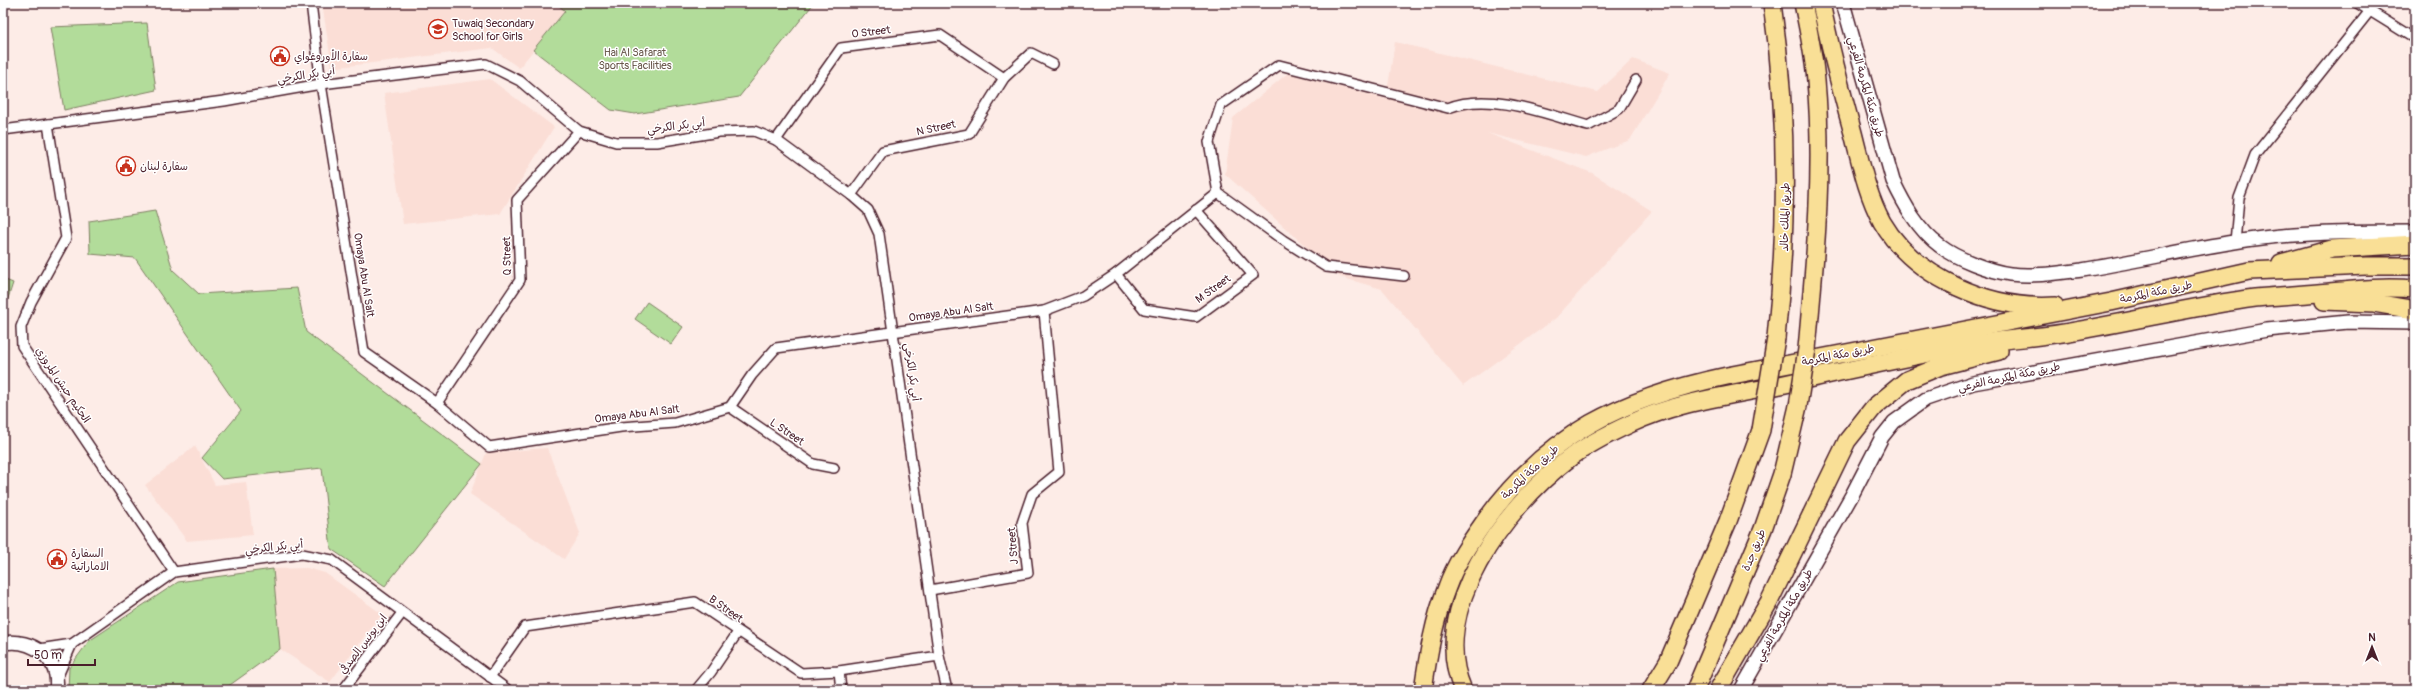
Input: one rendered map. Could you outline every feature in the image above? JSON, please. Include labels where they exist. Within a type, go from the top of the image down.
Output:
[{"type":"highway","name":"طريق الملك خالد","points":[[1668,662],[1728,521],[1761,430],[1776,338],[1784,267],[1786,158],[1780,59],[1772,3]]},
{"type":"highway","name":"طريق جدة","points":[[1695,690],[1763,529],[1782,474],[1798,406],[1807,349],[1817,230],[1818,159],[1816,81],[1803,3]]},
{"type":"highway","points":[[1821,3],[1828,38],[1867,190],[1883,223],[1900,245],[1926,269],[1967,290],[2004,303],[2044,306],[2111,302]]},
{"type":"highway","points":[[2249,271],[2332,249],[2415,244]]},
{"type":"highway","name":"طريق مكة المكرمة","points":[[1423,690],[1433,632],[1447,586],[1474,537],[1506,492],[1546,454],[1586,426],[1634,402],[1678,386],[2111,302],[2249,271],[2366,266],[2415,266]]},
{"type":"highway","name":"طريق مكة المكرمة","points":[[1463,690],[1454,664],[1454,643],[1458,609],[1489,545],[1511,515],[1540,484],[1567,460],[1634,422],[1686,405],[1984,343],[2071,332],[2253,299],[2388,286],[2415,289]]},
{"type":"highway","points":[[2253,299],[2374,303],[2415,310]]},
{"type":"highway","points":[[1718,690],[1769,602],[1847,441],[1874,407],[1907,380],[1941,366],[2071,332]]},
{"type":"highway","points":[[1646,690],[1668,662]]},
{"type":"highway","points":[[1651,690],[1668,662]]},
{"type":"street","name":"Omaya Abu Al Salt","points":[[311,3],[321,84],[364,352],[437,403],[489,447],[621,427],[675,423],[730,407],[752,375],[776,348],[1044,311],[1083,296],[1116,274],[1218,194]]},
{"type":"street","name":"طريق مكة المكرمة الفرعي","points":[[1842,3],[1893,181],[1904,202],[1922,229],[1940,247],[1983,268],[2009,274],[2039,276],[2104,266],[2235,242],[2312,233],[2415,232]]},
{"type":"street","points":[[2357,3],[2369,12],[2414,37]]},
{"type":"street","points":[[2235,242],[2239,198],[2255,155],[2369,12]]},
{"type":"street","name":"O Street","points":[[776,140],[841,48],[940,35],[1004,78]]},
{"type":"street","name":"N Street","points":[[851,195],[883,151],[969,134],[1004,78],[1030,53],[1053,64]]},
{"type":"street","name":"أبي بكر الكرخي","points":[[3,130],[224,100],[321,84],[486,64],[520,81],[579,131],[616,142],[656,142],[719,132],[754,131],[776,140],[851,195],[868,210],[879,234],[939,656],[947,690]]},
{"type":"street","points":[[1404,276],[1326,267],[1283,240],[1218,194],[1209,142],[1221,105],[1279,65],[1448,108],[1463,102],[1491,103],[1533,110],[1588,126],[1618,109],[1636,80]]},
{"type":"street","name":"الحكيم حبش المروزي","points":[[48,124],[66,238],[31,302],[21,327],[22,346],[174,572]]},
{"type":"street","name":"Q Street","points":[[437,403],[520,280],[517,200],[579,131]]},
{"type":"street","name":"M Street","points":[[1116,274],[1144,309],[1196,317],[1253,275],[1196,210]]},
{"type":"street","name":"J Street","points":[[930,590],[1028,574],[1022,523],[1032,494],[1059,472],[1044,311]]},
{"type":"street","name":"طريق مكة المكرمة الفرعي","points":[[1741,690],[1852,495],[1882,437],[1894,422],[1926,399],[1973,383],[2267,330],[2348,322],[2415,323]]},
{"type":"street","name":"L Street","points":[[730,407],[813,464],[834,468]]},
{"type":"street","name":"أبي بكر الكرخي","points":[[72,644],[174,572],[302,554],[315,555],[332,560],[508,690]]},
{"type":"street","name":"B Street","points":[[490,677],[525,627],[695,602],[738,632],[802,673],[839,671],[939,656]]},
{"type":"street","name":"ابن يونس الصدفي","points":[[343,690],[402,613]]},
{"type":"street","points":[[696,690],[711,672],[738,632]]},
{"type":"street","points":[[7,640],[39,649],[72,644]]},
{"type":"street","points":[[56,684],[72,644]]},
{"type":"street","points":[[39,649],[48,657],[56,684]]},
{"type":"street","points":[[839,671],[841,690]]},
{"type":"shaded area","name":"Tuwaiq Secondary School for Girls","points":[[322,3],[556,3],[565,11],[519,68],[492,48],[332,68]]},
{"type":"shaded area","points":[[1395,42],[1598,92],[1633,59],[1670,73],[1630,140],[1586,157],[1487,133],[1592,173],[1652,211],[1556,318],[1463,386],[1382,289],[1340,277],[1225,174],[1233,118],[1288,73],[1386,99]]},
{"type":"shaded area","points":[[490,79],[554,127],[500,214],[403,224],[384,93]]},
{"type":"shaded area","points":[[195,446],[215,485],[246,482],[253,535],[187,541],[145,485]]},
{"type":"shaded area","points":[[547,448],[580,533],[564,559],[470,494],[486,453]]},
{"type":"shaded area","points":[[307,568],[325,573],[382,614],[330,682],[280,649],[273,569]]},
{"type":"green space","name":"Hai Al Safarat Sports Facilities","points":[[556,3],[814,3],[739,97],[635,114],[611,110],[533,50],[565,11]]},
{"type":"green space","points":[[147,23],[156,90],[64,110],[50,27]]},
{"type":"green space","points":[[155,211],[173,270],[199,294],[297,288],[306,332],[482,464],[385,586],[331,549],[322,468],[222,479],[202,458],[241,411],[135,258],[90,254],[89,221]]},
{"type":"green space","points":[[3,279],[13,283],[3,314]]},
{"type":"green space","points":[[647,302],[683,327],[671,344],[635,319]]},
{"type":"green space","points":[[273,569],[280,649],[223,690],[68,690],[69,668],[89,641],[178,582]]},
{"type":"place","name":"Tuwaiq Secondary School for Girls","points":[[438,29]]},
{"type":"place","name":"سفارة الأوروغواي","points":[[280,56]]},
{"type":"place","name":"سفارة لبنان","points":[[126,166]]},
{"type":"place","name":"السفارة الاماراتية","points":[[57,559]]}]
